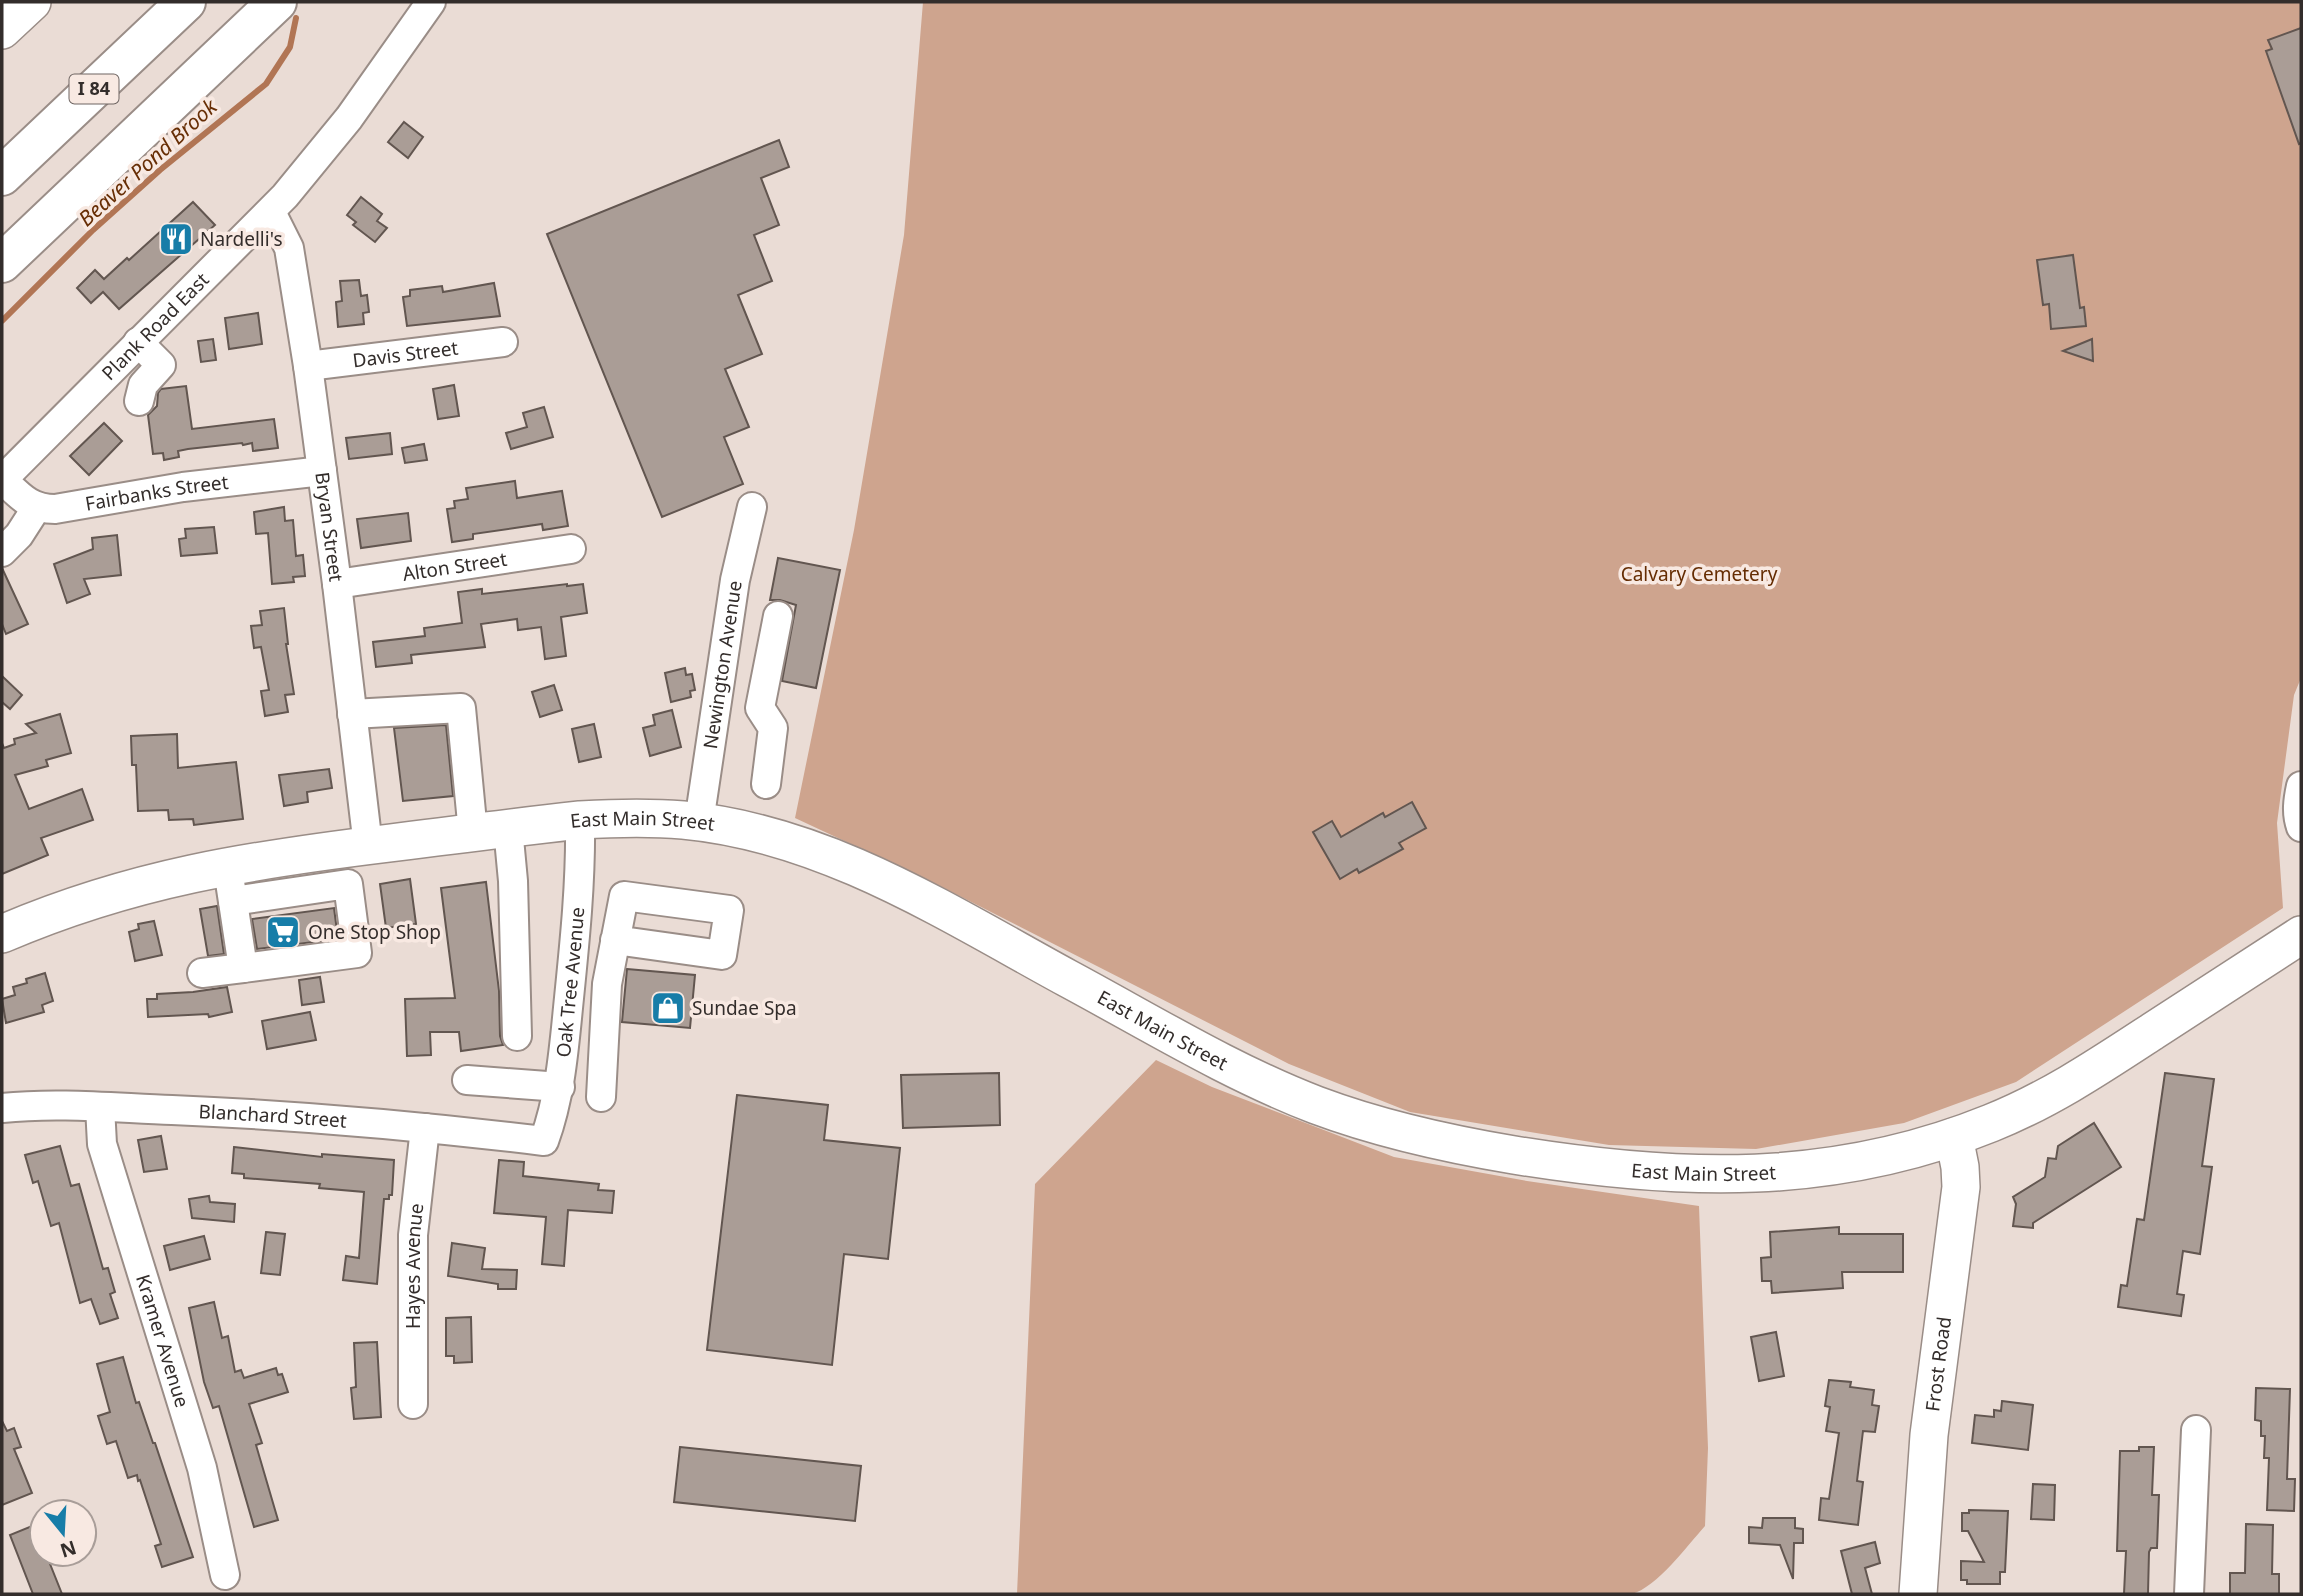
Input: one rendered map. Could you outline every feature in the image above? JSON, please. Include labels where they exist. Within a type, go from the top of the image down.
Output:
[{"type":"highway","name":"I 84","points":[[2,176],[186,2]]},
{"type":"highway","points":[[2,263],[277,2]]},
{"type":"main road","points":[[2,30],[32,2]]},
{"type":"main road","name":"East Main Street","points":[[2,934],[72,906],[128,888],[243,862],[580,820],[656,818],[699,822],[778,839],[851,864],[916,896],[1265,1083],[1320,1106],[1422,1137],[1469,1147],[1581,1165],[1715,1176],[1831,1166],[1888,1154],[1954,1136],[2024,1108],[2087,1073],[2301,935]]},
{"type":"main road","name":"Frost Road","points":[[1918,1594],[1930,1423],[1961,1187],[1954,1136]]},
{"type":"street","name":"Plank Road East","points":[[2,480],[271,212],[342,127],[431,2]]},
{"type":"street","name":"Bryan Street","points":[[271,212],[289,248],[308,366],[368,846]]},
{"type":"street","points":[[138,342],[166,372],[143,385],[139,401]]},
{"type":"street","name":"Davis Street","points":[[308,366],[503,342]]},
{"type":"street","name":"Fairbanks Street","points":[[37,508],[55,509],[183,488],[321,471]]},
{"type":"street","points":[[2,480],[29,505],[37,508],[19,535],[2,552]]},
{"type":"street","name":"Newington Avenue","points":[[699,822],[735,580],[752,507]]},
{"type":"street","name":"Alton Street","points":[[337,584],[571,549]]},
{"type":"street","points":[[766,784],[773,728],[760,708],[778,616]]},
{"type":"street","points":[[352,715],[461,708],[473,832]]},
{"type":"street","points":[[715,712],[760,708]]},
{"type":"street","points":[[2301,786],[2298,809],[2301,827]]},
{"type":"street","name":"Oak Tree Avenue","points":[[544,1141],[560,1087],[579,897],[580,820]]},
{"type":"street","points":[[509,828],[517,1036]]},
{"type":"street","points":[[300,854],[305,890]]},
{"type":"street","points":[[243,862],[263,897]]},
{"type":"street","points":[[243,862],[233,901],[243,968]]},
{"type":"street","points":[[202,973],[357,953],[348,884],[233,901]]},
{"type":"street","points":[[601,1097],[607,985],[615,940]]},
{"type":"street","points":[[467,1080],[560,1087]]},
{"type":"street","name":"Blanchard Street","points":[[2,1108],[100,1107],[286,1115],[544,1141]]},
{"type":"street","name":"Kramer Avenue","points":[[100,1107],[102,1144],[202,1468],[225,1575]]},
{"type":"street","name":"Hayes Avenue","points":[[413,1404],[413,1235],[425,1128]]},
{"type":"street","points":[[2189,1594],[2196,1430]]},
{"type":"green space","name":"Calvary Cemetery","points":[[923,2],[2301,2],[2301,678],[2294,695],[2277,823],[2283,908],[2016,1082],[1904,1123],[1756,1149],[1609,1145],[1410,1112],[1289,1064],[928,880],[795,818],[854,530],[904,235]]},
{"type":"green space","points":[[1156,1060],[1212,1087],[1394,1157],[1527,1181],[1699,1206],[1708,1448],[1705,1526],[1661,1575],[1642,1590],[1632,1594],[1017,1594],[1035,1184]]},
{"type":"building","points":[[2301,28],[2299,144],[2266,51],[2272,49],[2268,40]]},
{"type":"building","points":[[404,122],[423,137],[408,158],[388,142]]},
{"type":"building","points":[[779,140],[789,167],[761,178],[779,225],[754,235],[772,281],[738,295],[762,354],[725,369],[749,427],[724,437],[743,484],[662,517],[547,234]]},
{"type":"building","points":[[361,197],[382,214],[377,221],[387,228],[375,242],[353,225],[356,222],[347,215]]},
{"type":"building","points":[[193,202],[215,225],[119,309],[103,292],[91,303],[77,288],[95,270],[104,279]]},
{"type":"building","points":[[2073,255],[2080,308],[2084,307],[2086,326],[2051,329],[2049,304],[2043,305],[2037,260]]},
{"type":"building","points":[[359,280],[361,296],[367,295],[369,312],[363,313],[364,324],[338,327],[336,302],[342,301],[340,281]]},
{"type":"building","points":[[494,283],[500,316],[407,326],[403,297],[410,296],[410,290],[442,286],[443,292]]},
{"type":"building","points":[[258,313],[262,344],[229,349],[225,318]]},
{"type":"building","points":[[213,339],[216,360],[201,362],[198,341]]},
{"type":"building","points":[[2092,339],[2093,361],[2063,351]]},
{"type":"building","points":[[454,385],[459,416],[438,419],[433,389]]},
{"type":"building","points":[[186,386],[192,429],[274,419],[278,448],[253,451],[252,443],[242,443],[178,451],[179,457],[164,460],[163,453],[153,454],[148,415],[157,406],[158,393],[161,389]]},
{"type":"building","points":[[544,407],[553,437],[511,449],[506,433],[527,427],[523,413]]},
{"type":"building","points":[[104,423],[122,441],[89,475],[70,456]]},
{"type":"building","points":[[390,433],[392,454],[349,459],[346,438]]},
{"type":"building","points":[[424,444],[427,460],[405,463],[402,448]]},
{"type":"building","points":[[515,481],[517,498],[562,491],[568,526],[543,530],[542,524],[473,534],[473,539],[452,542],[447,509],[455,508],[454,501],[468,499],[466,488]]},
{"type":"building","points":[[284,507],[285,521],[293,520],[296,556],[303,555],[305,576],[293,577],[294,582],[272,584],[268,533],[256,534],[254,512]]},
{"type":"building","points":[[408,513],[411,541],[361,548],[357,519]]},
{"type":"building","points":[[214,527],[217,553],[181,556],[179,539],[186,538],[185,529]]},
{"type":"building","points":[[117,535],[121,575],[84,579],[90,594],[67,603],[54,564],[93,549],[92,538]]},
{"type":"building","points":[[778,558],[840,570],[816,688],[782,681],[796,605],[770,600]]},
{"type":"building","points":[[2,568],[28,624],[6,634],[2,624]]},
{"type":"building","points":[[583,584],[587,613],[561,617],[566,656],[545,659],[541,627],[518,630],[517,619],[481,624],[485,647],[411,655],[412,663],[376,667],[373,642],[425,636],[424,628],[462,623],[458,592],[482,589],[482,594]]},
{"type":"building","points":[[284,608],[286,644],[294,694],[285,695],[288,712],[265,716],[261,691],[269,690],[261,647],[254,648],[251,626],[262,625],[260,611]]},
{"type":"building","points":[[685,668],[686,675],[692,674],[695,690],[690,691],[691,697],[671,702],[665,673]]},
{"type":"building","points":[[2,676],[22,695],[10,709],[2,702]]},
{"type":"building","points":[[554,685],[562,710],[540,717],[532,692]]},
{"type":"building","points":[[672,710],[681,747],[650,756],[643,728],[655,725],[653,715]]},
{"type":"building","points":[[60,714],[71,753],[46,760],[48,766],[15,775],[29,809],[82,789],[93,820],[41,838],[48,855],[2,874],[2,743],[4,748],[15,744],[14,739],[36,733],[26,724]]},
{"type":"building","points":[[594,724],[601,757],[579,762],[572,729]]},
{"type":"building","points":[[446,725],[453,796],[403,801],[394,728]]},
{"type":"building","points":[[177,734],[178,768],[236,762],[243,819],[194,825],[193,819],[169,820],[168,810],[138,811],[136,765],[132,765],[131,736]]},
{"type":"building","points":[[329,769],[332,788],[307,792],[308,802],[284,806],[279,775]]},
{"type":"building","points":[[1412,802],[1426,828],[1399,843],[1403,849],[1359,873],[1357,869],[1340,879],[1313,832],[1332,821],[1341,837],[1383,813],[1385,817]]},
{"type":"building","points":[[410,879],[416,924],[386,928],[380,884]]},
{"type":"building","points":[[486,882],[503,1045],[461,1051],[459,1032],[430,1032],[431,1055],[407,1056],[405,999],[455,998],[441,888]]},
{"type":"building","points":[[217,906],[224,954],[208,956],[200,909]]},
{"type":"building","points":[[334,908],[338,939],[257,949],[252,919]]},
{"type":"building","points":[[154,921],[162,955],[135,961],[129,932],[139,929],[138,924]]},
{"type":"building","points":[[627,969],[695,975],[690,1028],[622,1022]]},
{"type":"building","points":[[45,973],[53,1001],[42,1005],[44,1012],[6,1023],[2,999],[15,995],[13,987],[27,983],[26,979]]},
{"type":"building","points":[[320,977],[324,1002],[302,1005],[299,980]]},
{"type":"building","points":[[227,987],[232,1012],[209,1017],[208,1014],[148,1017],[147,999],[157,999],[157,994]]},
{"type":"building","points":[[310,1012],[316,1040],[267,1049],[262,1021]]},
{"type":"building","points":[[999,1073],[1000,1125],[903,1128],[901,1075]]},
{"type":"building","points":[[2165,1073],[2214,1079],[2202,1166],[2212,1167],[2200,1254],[2183,1251],[2177,1294],[2184,1295],[2181,1316],[2118,1307],[2121,1285],[2127,1286],[2137,1219],[2144,1220]]},
{"type":"building","points":[[737,1095],[828,1105],[824,1140],[900,1148],[888,1259],[844,1254],[832,1365],[707,1350]]},
{"type":"building","points":[[2094,1123],[2121,1167],[2033,1223],[2033,1228],[2013,1226],[2016,1204],[2013,1197],[2045,1177],[2048,1158],[2056,1159],[2058,1146]]},
{"type":"building","points":[[161,1136],[167,1169],[144,1172],[138,1140]]},
{"type":"building","points":[[60,1146],[71,1186],[79,1184],[103,1269],[108,1268],[115,1292],[110,1294],[118,1318],[100,1324],[91,1299],[80,1303],[59,1223],[51,1226],[38,1181],[33,1183],[25,1155]]},
{"type":"building","points":[[234,1147],[322,1157],[322,1154],[394,1160],[392,1195],[389,1195],[389,1199],[384,1199],[377,1284],[343,1280],[346,1256],[359,1258],[364,1192],[319,1188],[320,1184],[244,1178],[244,1174],[232,1173]]},
{"type":"building","points":[[499,1160],[524,1162],[523,1176],[599,1184],[598,1190],[614,1191],[612,1213],[568,1210],[564,1266],[542,1264],[546,1217],[494,1213]]},
{"type":"building","points":[[209,1196],[210,1202],[235,1204],[234,1222],[192,1218],[189,1199]]},
{"type":"building","points":[[1839,1227],[1839,1234],[1903,1234],[1903,1272],[1842,1272],[1843,1288],[1772,1293],[1771,1281],[1762,1281],[1761,1258],[1771,1257],[1770,1232]]},
{"type":"building","points":[[266,1232],[285,1234],[280,1275],[261,1273]]},
{"type":"building","points":[[204,1236],[210,1259],[170,1270],[164,1246]]},
{"type":"building","points":[[452,1243],[485,1248],[482,1269],[517,1270],[516,1289],[498,1289],[498,1284],[448,1276]]},
{"type":"building","points":[[214,1302],[222,1338],[228,1336],[235,1372],[241,1370],[244,1378],[276,1368],[278,1375],[282,1374],[288,1392],[249,1404],[262,1443],[256,1445],[278,1520],[254,1527],[219,1406],[213,1408],[204,1382],[189,1308]]},
{"type":"building","points":[[471,1317],[472,1362],[454,1363],[454,1356],[446,1356],[446,1318]]},
{"type":"building","points":[[1776,1332],[1784,1376],[1759,1381],[1751,1337]]},
{"type":"building","points":[[377,1342],[381,1417],[354,1419],[351,1388],[356,1387],[354,1343]]},
{"type":"building","points":[[123,1357],[136,1403],[139,1402],[155,1443],[193,1557],[162,1567],[155,1546],[161,1544],[140,1480],[138,1481],[137,1475],[128,1478],[116,1441],[107,1444],[98,1416],[110,1412],[97,1364]]},
{"type":"building","points":[[1829,1380],[1851,1382],[1850,1387],[1874,1390],[1872,1405],[1879,1406],[1875,1432],[1863,1431],[1857,1481],[1863,1482],[1858,1525],[1819,1520],[1821,1498],[1829,1499],[1839,1433],[1826,1431],[1830,1407],[1825,1406]]},
{"type":"building","points":[[2256,1388],[2290,1389],[2287,1479],[2295,1479],[2294,1511],[2267,1510],[2269,1458],[2264,1458],[2265,1436],[2261,1436],[2261,1421],[2255,1420]]},
{"type":"building","points":[[2002,1401],[2033,1405],[2028,1450],[1972,1443],[1975,1415],[1994,1417],[1994,1410],[2001,1411]]},
{"type":"building","points":[[2,1421],[7,1431],[14,1428],[21,1447],[14,1449],[32,1493],[2,1505]]},
{"type":"building","points":[[680,1447],[861,1466],[855,1521],[674,1502]]},
{"type":"building","points":[[2139,1447],[2154,1447],[2152,1495],[2159,1495],[2157,1548],[2151,1548],[2149,1552],[2148,1594],[2124,1594],[2126,1551],[2117,1551],[2120,1451],[2139,1451]]},
{"type":"building","points":[[2033,1484],[2055,1485],[2054,1520],[2031,1519]]},
{"type":"building","points":[[1969,1510],[2008,1511],[2005,1572],[2000,1572],[2000,1584],[1967,1584],[1967,1580],[1961,1580],[1961,1561],[1984,1562],[1968,1531],[1962,1531],[1962,1513],[1969,1513]]},
{"type":"building","points":[[1763,1518],[1795,1518],[1795,1528],[1803,1529],[1803,1543],[1794,1543],[1793,1579],[1780,1545],[1749,1543],[1749,1527],[1762,1528]]},
{"type":"building","points":[[2246,1524],[2273,1525],[2272,1574],[2279,1574],[2279,1594],[2230,1594],[2230,1573],[2245,1573]]},
{"type":"building","points":[[28,1528],[28,1568],[52,1568],[62,1594],[33,1594],[10,1535]]},
{"type":"building","points":[[1875,1542],[1880,1563],[1865,1568],[1872,1594],[1852,1594],[1841,1551]]},
{"type":"waterway","name":"Beaver Pond Brook","points":[[2,321],[93,230],[160,170],[266,84],[290,47],[296,18]]},
{"type":"place","name":"Nardelli's","points":[[176,239]]},
{"type":"place","name":"One Stop Shop","points":[[283,932]]},
{"type":"place","name":"Sundae Spa","points":[[668,1008]]}]
